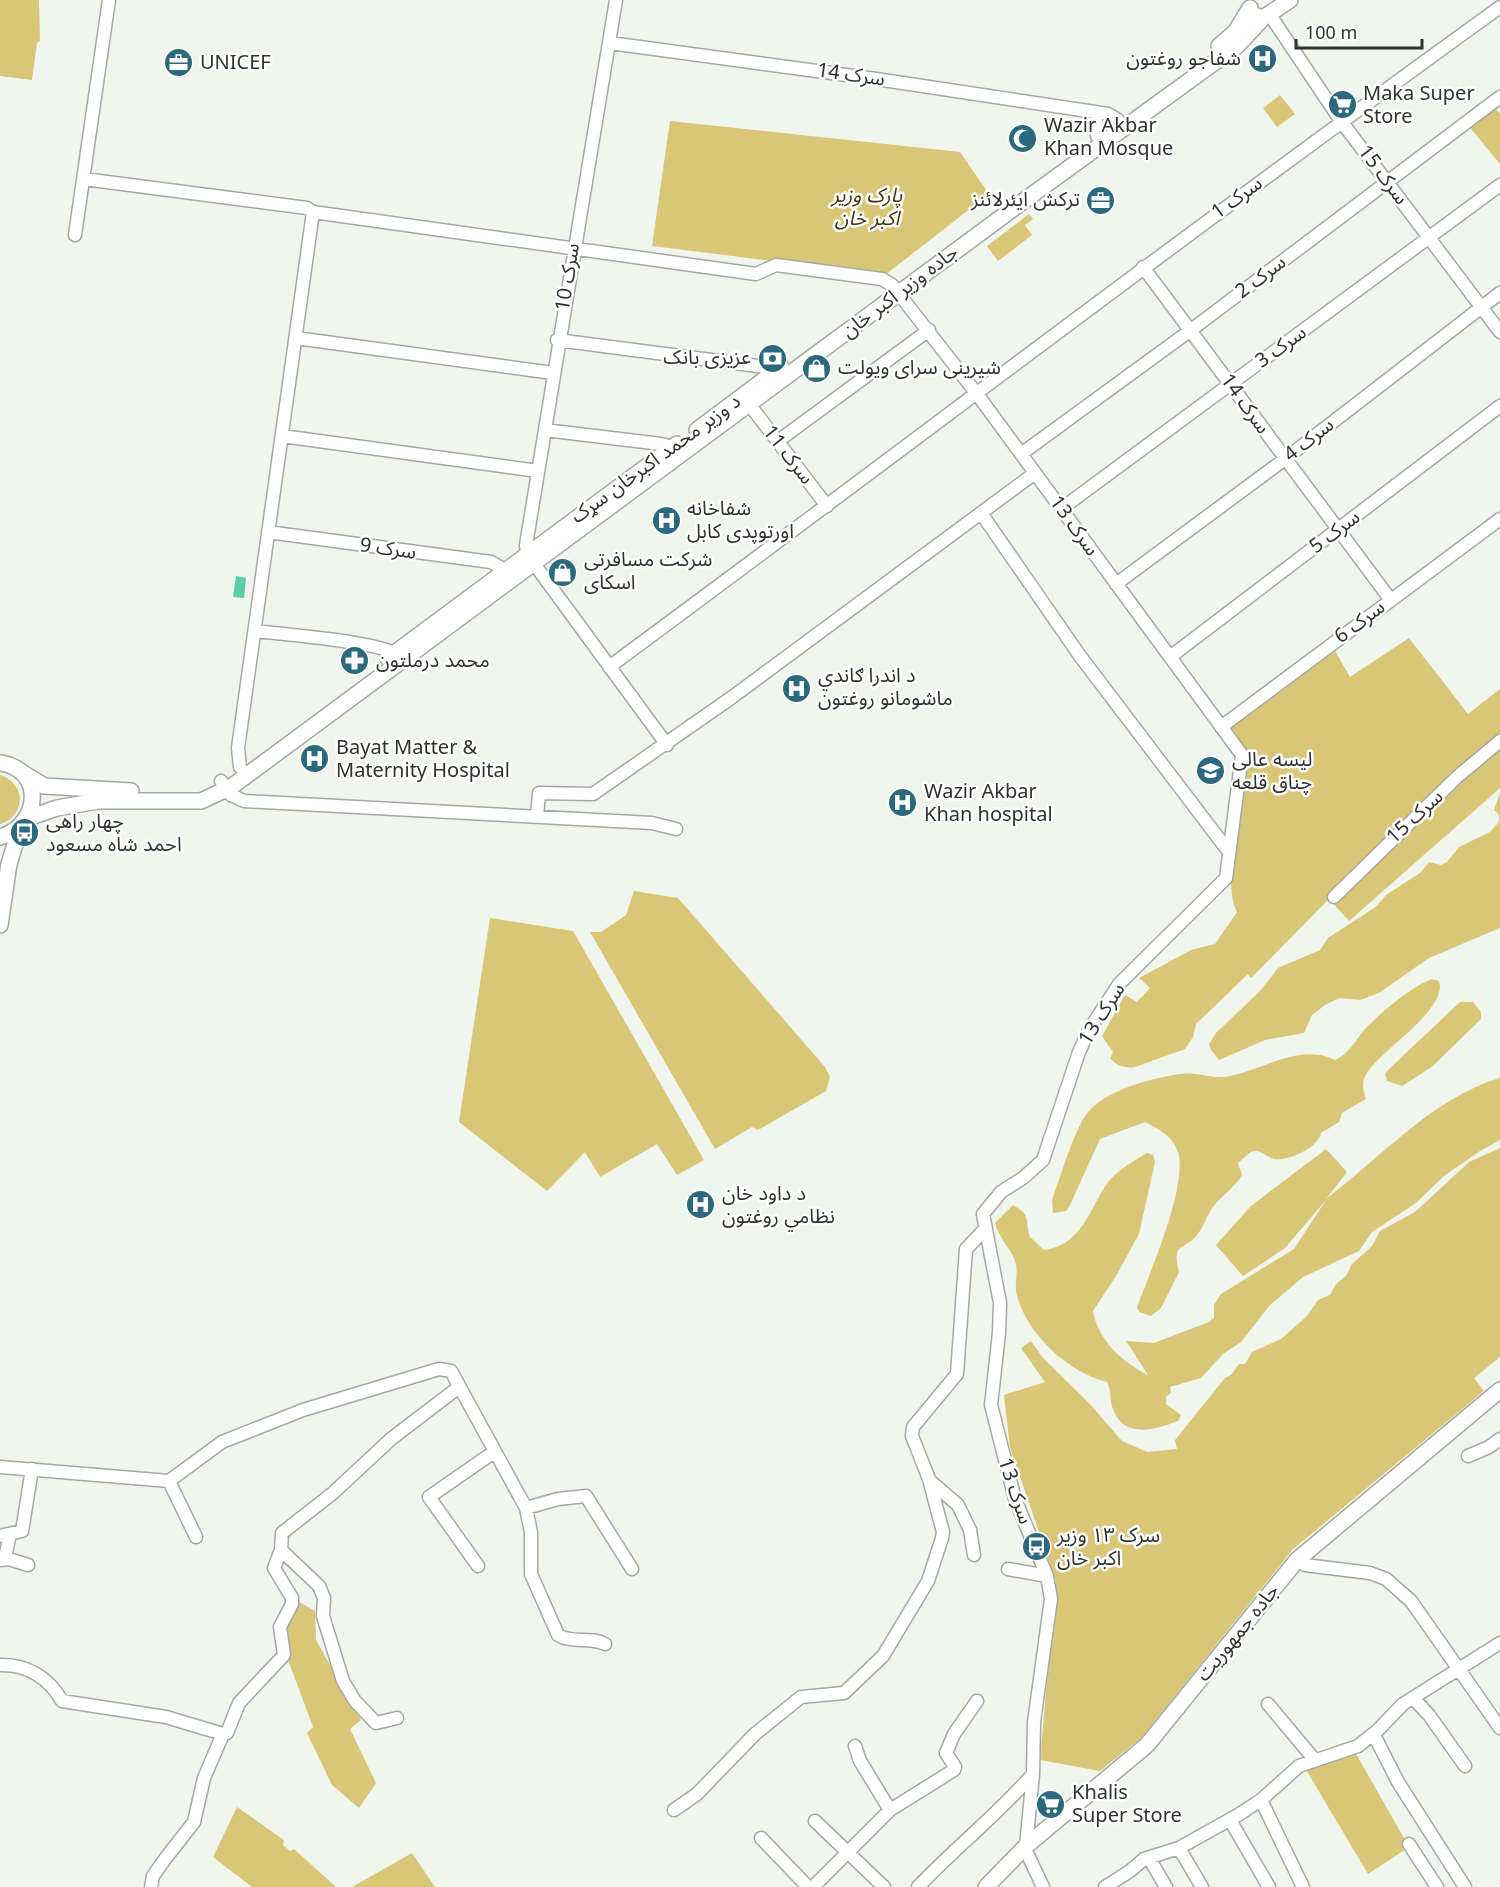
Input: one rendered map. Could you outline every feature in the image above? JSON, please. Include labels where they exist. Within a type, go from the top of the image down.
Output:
[{"type":"main road","name":"جاده وزیر اکبر خان","points":[[896,289],[1237,46],[1267,17],[1290,0]]},
{"type":"main road","points":[[1250,4],[1256,16],[1267,17]]},
{"type":"main road","name":"د وزیر محمد اکبرخان سړک","points":[[15,829],[57,808],[98,801],[201,801],[896,289],[1230,38],[1250,4]]},
{"type":"main road","points":[[676,451],[749,404],[776,377]]},
{"type":"main road","name":"د وزیر محمد اکبرخان سړک","points":[[0,763],[45,786],[195,794],[224,785],[240,767],[400,656]]},
{"type":"main road","points":[[0,847],[32,807],[33,794],[21,772]]},
{"type":"main road","points":[[0,925],[15,829]]},
{"type":"main road","name":"جاده جمهوریت","points":[[986,1887],[1147,1745],[1297,1560],[1500,1390]]},
{"type":"main road","name":"جاده جمهوریت","points":[[996,1887],[1027,1851],[1152,1752],[1305,1565],[1500,1404]]},
{"type":"street","points":[[75,235],[109,0]]},
{"type":"street","name":"سرک 10","points":[[530,558],[526,545],[557,340],[616,0]]},
{"type":"street","name":"سرک 1","points":[[609,667],[977,394],[1143,267],[1500,7]]},
{"type":"street","name":"سرک 15","points":[[1267,17],[1341,121],[1500,332]]},
{"type":"street","name":"سرک 14","points":[[610,43],[876,79],[1107,114],[1118,120]]},
{"type":"street","name":"سرک 2","points":[[1021,454],[1191,330],[1500,97]]},
{"type":"street","points":[[1092,112],[1097,124],[1097,136]]},
{"type":"street","points":[[84,179],[307,208],[313,212],[756,274],[776,265],[882,279],[896,289]]},
{"type":"street","name":"سرک 3","points":[[1062,509],[1500,185]]},
{"type":"street","points":[[240,767],[238,748],[313,212]]},
{"type":"street","name":"سرک 14","points":[[1143,267],[1337,531],[1390,599]]},
{"type":"street","name":"سرک 13","points":[[896,289],[1062,509],[1243,759],[1237,783],[1226,878],[1119,984],[1089,1030],[1078,1052],[1043,1160],[992,1201],[983,1214],[1000,1304],[991,1404],[1015,1499],[1047,1576],[1051,1599],[1034,1722],[1033,1774],[1027,1851]]},
{"type":"street","name":"سرک 4","points":[[1116,584],[1285,459],[1500,293]]},
{"type":"street","points":[[778,441],[929,330]]},
{"type":"street","points":[[296,338],[553,373]]},
{"type":"street","points":[[557,340],[765,367],[776,377]]},
{"type":"street","name":"سرک 11","points":[[749,404],[827,506]]},
{"type":"street","name":"سرک 5","points":[[1170,657],[1500,406]]},
{"type":"street","points":[[545,430],[676,451]]},
{"type":"street","points":[[282,436],[538,471]]},
{"type":"street","points":[[537,816],[539,793],[593,794],[667,745],[1035,473]]},
{"type":"street","points":[[981,513],[1080,656],[1229,852]]},
{"type":"street","name":"سرک 6","points":[[1221,727],[1500,519]]},
{"type":"street","name":"سرک 9","points":[[268,532],[490,562],[509,575]]},
{"type":"street","points":[[530,558],[667,745]]},
{"type":"street","points":[[255,631],[368,645],[400,656]]},
{"type":"street","name":"سرک 15","points":[[1334,897],[1457,777],[1500,741]]},
{"type":"street","points":[[224,785],[231,795],[244,801],[652,823],[676,829]]},
{"type":"street","points":[[674,1810],[697,1794],[755,1734],[801,1697],[844,1693],[883,1656],[928,1581],[943,1532],[928,1479],[915,1447],[912,1436],[913,1427],[957,1374],[966,1249],[985,1228]]},
{"type":"street","points":[[0,1467],[169,1481],[222,1442],[303,1410],[439,1369],[451,1371],[526,1508],[531,1532],[531,1574],[558,1635],[564,1639],[599,1640],[605,1644]]},
{"type":"street","points":[[0,1665],[15,1664],[34,1673],[53,1685],[62,1701],[166,1717],[223,1734],[228,1733],[239,1703],[284,1655],[280,1627],[292,1604],[292,1598],[274,1568],[282,1550],[282,1533],[292,1522],[333,1494],[391,1439],[459,1387]]},
{"type":"street","points":[[1468,1456],[1489,1447],[1500,1439]]},
{"type":"street","points":[[478,1566],[429,1497],[494,1452]]},
{"type":"street","points":[[28,1565],[2,1559],[5,1535],[22,1531],[32,1469]]},
{"type":"street","points":[[928,1479],[958,1505],[970,1530],[974,1555]]},
{"type":"street","points":[[169,1481],[196,1538]]},
{"type":"street","points":[[526,1508],[558,1499],[586,1496],[632,1569]]},
{"type":"street","points":[[282,1550],[319,1586],[324,1598],[323,1617],[343,1681],[355,1701],[376,1723],[397,1718]]},
{"type":"street","points":[[1305,1565],[1371,1572],[1386,1579],[1411,1600],[1500,1728]]},
{"type":"street","points":[[1008,1569],[1047,1576]]},
{"type":"street","points":[[1105,1887],[1144,1859],[1179,1848],[1230,1820],[1261,1800],[1299,1766],[1314,1759],[1358,1746],[1374,1735],[1413,1698],[1500,1643]]},
{"type":"street","points":[[1413,1698],[1429,1715],[1465,1766]]},
{"type":"street","points":[[813,1887],[890,1810],[954,1770],[955,1767],[946,1753],[954,1734],[977,1701]]},
{"type":"street","points":[[1268,1704],[1314,1759]]},
{"type":"street","points":[[151,1887],[153,1876],[194,1822],[204,1778],[223,1734]]},
{"type":"street","points":[[1374,1735],[1398,1782],[1465,1887]]},
{"type":"street","points":[[855,1746],[860,1761],[890,1810]]},
{"type":"street","points":[[918,1887],[950,1853],[1008,1802],[1033,1774]]},
{"type":"street","points":[[1261,1800],[1303,1887]]},
{"type":"street","points":[[1230,1820],[1269,1887]]},
{"type":"street","points":[[815,1821],[884,1887]]},
{"type":"street","points":[[762,1838],[808,1887]]},
{"type":"street","points":[[1409,1844],[1437,1887]]},
{"type":"street","points":[[1179,1848],[1202,1887]]},
{"type":"street","points":[[1027,1851],[1043,1887]]},
{"type":"street","points":[[1149,1858],[1166,1887]]},
{"type":"green space","points":[[0,0],[39,0],[40,41],[37,43],[32,80],[0,76]]},
{"type":"green space","points":[[1280,95],[1295,114],[1277,127],[1263,108]]},
{"type":"green space","points":[[1493,105],[1500,114],[1500,164],[1468,125]]},
{"type":"green space","name":"پارک وزیر اکبر خان","points":[[670,121],[960,152],[989,194],[885,275],[652,246]]},
{"type":"green space","points":[[1029,214],[1033,219],[1025,225],[1032,235],[998,261],[987,246]]},
{"type":"green space","points":[[1409,638],[1468,714],[1500,689],[1500,788],[1349,921],[1329,899],[1251,978],[1248,974],[1196,1024],[1193,1037],[1185,1049],[1135,1067],[1124,1067],[1115,1063],[1110,1058],[1113,1052],[1102,1036],[1125,995],[1137,1002],[1150,988],[1139,978],[1191,950],[1215,944],[1237,912],[1233,900],[1231,866],[1247,756],[1243,746],[1229,728],[1334,649],[1350,677]]},
{"type":"green space","points":[[0,775],[15,785],[20,800],[15,814],[0,824]]},
{"type":"green space","points":[[1500,793],[1500,928],[1429,958],[1379,993],[1360,1000],[1339,998],[1325,1005],[1312,1015],[1304,1033],[1265,1040],[1219,1060],[1209,1044],[1216,1033],[1260,991],[1278,968],[1320,950],[1328,938],[1377,906],[1386,895],[1420,873],[1429,862],[1441,865],[1447,862],[1459,847],[1490,832],[1499,822],[1499,815],[1494,810]]},
{"type":"green space","points":[[634,891],[678,898],[825,1067],[830,1077],[826,1091],[758,1130],[752,1127],[715,1149],[590,932],[601,932],[626,915]]},
{"type":"green space","points":[[490,918],[573,931],[704,1160],[677,1175],[657,1144],[600,1177],[585,1152],[547,1191],[459,1122]]},
{"type":"green space","points":[[1432,979],[1439,981],[1439,992],[1434,1004],[1367,1073],[1363,1086],[1366,1099],[1342,1113],[1339,1122],[1321,1133],[1315,1143],[1302,1152],[1288,1158],[1275,1159],[1259,1151],[1253,1151],[1238,1163],[1242,1175],[1214,1205],[1197,1235],[1178,1251],[1179,1272],[1161,1308],[1151,1316],[1139,1312],[1137,1307],[1166,1229],[1178,1185],[1180,1167],[1178,1152],[1169,1137],[1145,1122],[1100,1139],[1070,1205],[1066,1211],[1053,1213],[1052,1200],[1069,1151],[1081,1123],[1098,1103],[1124,1088],[1167,1076],[1186,1073],[1224,1077],[1243,1073],[1282,1059],[1309,1054],[1335,1060],[1351,1048],[1366,1028],[1384,1011],[1409,992]]},
{"type":"green space","points":[[1460,1002],[1473,1002],[1481,1012],[1481,1019],[1433,1066],[1402,1086],[1387,1081],[1385,1074],[1389,1069]]},
{"type":"green space","points":[[1500,1078],[1500,1140],[1444,1176],[1416,1203],[1372,1232],[1359,1251],[1303,1277],[1270,1305],[1241,1342],[1223,1354],[1201,1378],[1170,1387],[1171,1393],[1166,1397],[1166,1404],[1181,1415],[1178,1421],[1141,1430],[1124,1425],[1113,1409],[1107,1382],[1078,1370],[1065,1361],[1040,1338],[1022,1311],[1016,1292],[1016,1264],[995,1223],[1013,1205],[1026,1216],[1030,1237],[1044,1250],[1057,1247],[1068,1241],[1084,1224],[1113,1177],[1147,1153],[1153,1155],[1155,1162],[1139,1234],[1093,1311],[1106,1341],[1120,1357],[1148,1375],[1126,1341],[1154,1343],[1209,1322],[1214,1318],[1214,1305],[1221,1294],[1294,1249],[1326,1200],[1285,1248],[1243,1276],[1216,1245],[1251,1206],[1326,1149],[1347,1172],[1326,1199],[1430,1114],[1476,1087]]},
{"type":"green space","points":[[1500,1148],[1500,1357],[1474,1378],[1484,1391],[1293,1549],[1142,1737],[1100,1771],[1040,1760],[1056,1581],[1010,1448],[1004,1395],[1045,1382],[1021,1348],[1031,1341],[1043,1358],[1089,1403],[1122,1441],[1147,1452],[1177,1449],[1175,1440],[1225,1378],[1231,1375],[1239,1364],[1245,1364],[1252,1352],[1281,1339],[1307,1316],[1318,1300],[1330,1295],[1336,1284],[1346,1276],[1352,1264],[1372,1246],[1380,1231],[1415,1212],[1469,1162]]},
{"type":"green space","points":[[299,1602],[315,1611],[316,1640],[361,1720],[350,1729],[376,1783],[359,1808],[332,1785],[307,1733],[313,1727],[287,1657],[286,1625]]},
{"type":"green space","points":[[1355,1752],[1409,1847],[1368,1874],[1305,1768]]},
{"type":"green space","points":[[237,1807],[284,1840],[283,1845],[290,1851],[294,1849],[336,1887],[252,1887],[213,1857]]},
{"type":"green space","points":[[412,1853],[435,1887],[352,1887]]},
{"type":"shaded area","points":[[236,576],[246,578],[244,598],[233,597]]},
{"type":"place","name":"شفاجو روغتون","points":[[1262,59]]},
{"type":"place","name":"UNICEF","points":[[179,63]]},
{"type":"place","name":"Maka Super Store","points":[[1342,105]]},
{"type":"place","name":"Wazir Akbar Khan Mosque","points":[[1023,138]]},
{"type":"place","name":"ترکش ایئرلائنز","points":[[1101,200]]},
{"type":"place","name":"عزیزی بانک","points":[[772,358]]},
{"type":"place","name":"شیرینی سرای ویولت","points":[[817,368]]},
{"type":"place","name":"شفاخانه اورتوپدی کابل","points":[[666,521]]},
{"type":"place","name":"شرکت مسافرتی اسکای","points":[[563,572]]},
{"type":"place","name":"محمد درملتون","points":[[355,661]]},
{"type":"place","name":"د اندرا ګاندي ماشومانو روغتون","points":[[797,688]]},
{"type":"place","name":"Bayat Matter & Maternity Hospital","points":[[315,759]]},
{"type":"place","name":"لیسه عالی چناق قلعه","points":[[1211,771]]},
{"type":"place","name":"Wazir Akbar Khan hospital","points":[[903,803]]},
{"type":"place","name":"چهار راهی احمد شاه مسعود","points":[[25,833]]},
{"type":"place","name":"د داود خان نظامي روغتون","points":[[701,1205]]},
{"type":"place","name":"سرک ۱۳ وزیر اکبر خان","points":[[1036,1547]]},
{"type":"place","name":"Khalis Super Store","points":[[1051,1805]]}]
